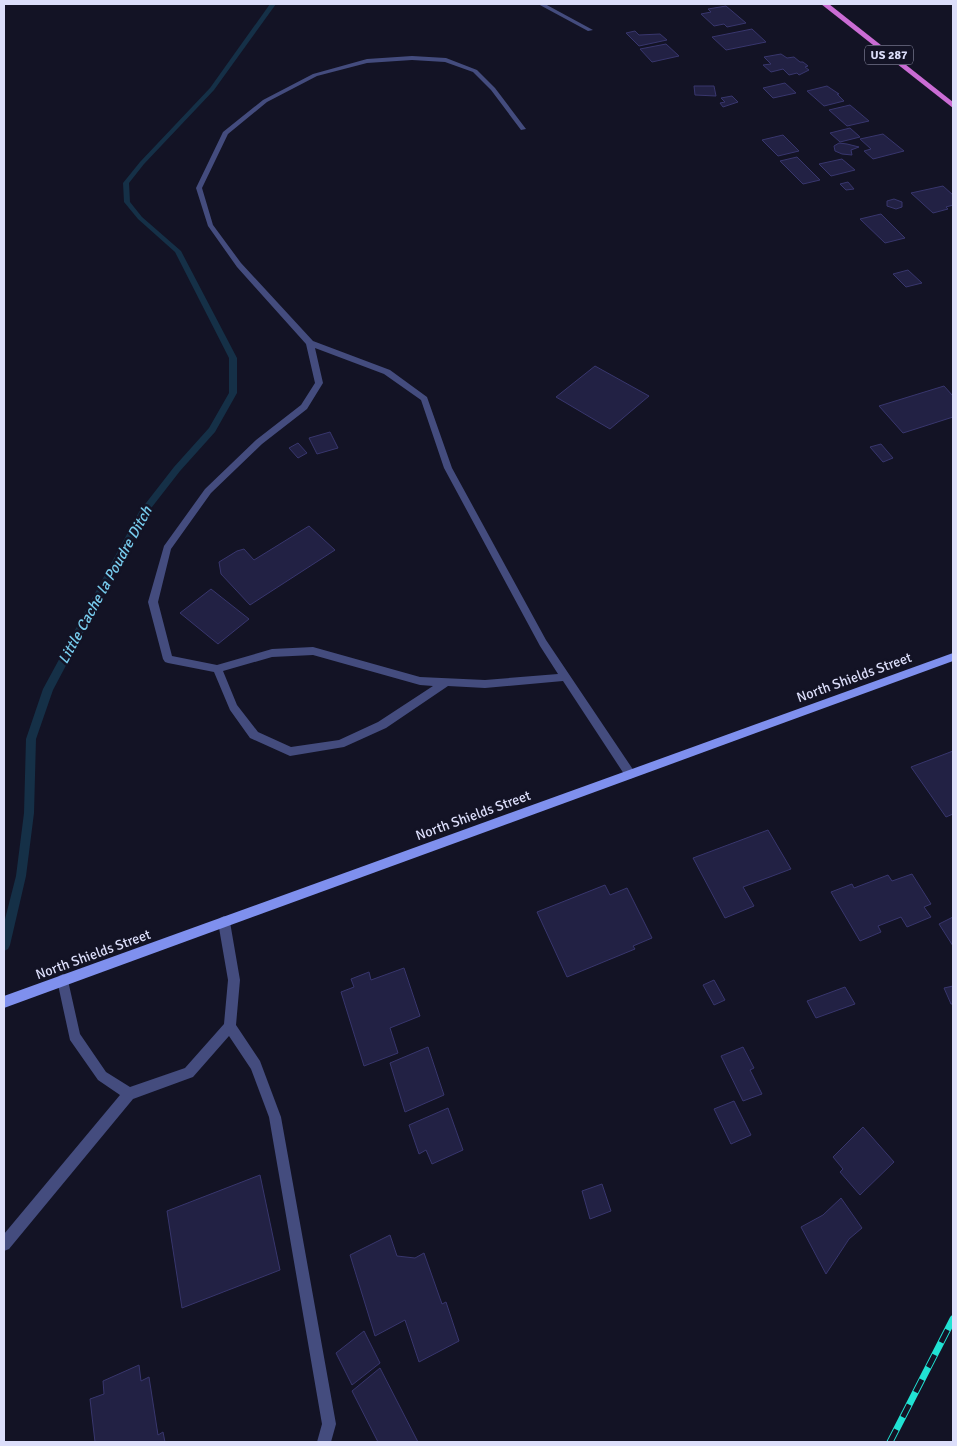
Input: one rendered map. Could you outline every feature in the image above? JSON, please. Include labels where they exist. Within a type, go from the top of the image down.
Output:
[{"type":"highway","name":"US 287","points":[[825,4],[953,106]]},
{"type":"main road","name":"North Shields Street","points":[[4,1002],[953,657]]},
{"type":"lane","points":[[541,4],[590,30]]},
{"type":"lane","points":[[523,129],[493,89],[475,71],[446,60],[412,58],[367,61],[315,75],[265,101],[225,133],[200,188],[210,225],[239,265],[310,343],[387,372],[424,399],[448,468],[543,643],[630,774]]},
{"type":"lane","points":[[310,343],[319,383],[304,407],[259,442],[208,491],[167,548],[154,602],[168,659],[217,668],[272,653],[312,650],[420,681],[485,684],[566,677]]},
{"type":"lane","points":[[217,668],[232,707],[254,735],[290,752],[340,744],[382,725],[448,682]]},
{"type":"lane","points":[[4,1244],[129,1094],[188,1073],[230,1026],[234,980],[224,922]]},
{"type":"lane","points":[[63,980],[74,1036],[102,1076],[129,1094]]},
{"type":"lane","points":[[230,1026],[256,1064],[275,1117],[330,1424],[324,1442]]},
{"type":"building","points":[[726,6],[746,23],[727,27],[724,24],[714,26],[701,14],[711,12],[708,9]]},
{"type":"building","points":[[752,29],[766,42],[726,50],[712,37]]},
{"type":"building","points":[[635,31],[639,35],[660,34],[667,40],[639,46],[626,33]]},
{"type":"building","points":[[666,44],[679,56],[652,62],[640,49]]},
{"type":"building","points":[[781,54],[787,58],[794,57],[803,62],[808,66],[805,67],[809,70],[799,75],[797,73],[789,75],[783,69],[771,72],[763,65],[771,64],[764,57]]},
{"type":"building","points":[[785,83],[796,93],[773,98],[763,88]]},
{"type":"building","points":[[694,86],[714,86],[716,96],[695,95]]},
{"type":"building","points":[[827,86],[839,94],[837,94],[844,101],[824,106],[807,91]]},
{"type":"building","points":[[732,96],[738,102],[723,107],[720,103],[725,102],[721,98]]},
{"type":"building","points":[[850,105],[869,121],[847,126],[829,110]]},
{"type":"building","points":[[850,128],[860,137],[840,142],[830,133]]},
{"type":"building","points":[[883,134],[904,151],[873,159],[864,151],[871,149],[860,139]]},
{"type":"building","points":[[783,135],[799,151],[778,156],[762,140]]},
{"type":"building","points":[[839,143],[859,147],[851,150],[852,155],[842,154],[835,151],[834,146]]},
{"type":"building","points":[[797,157],[820,180],[803,184],[780,161]]},
{"type":"building","points":[[842,159],[855,170],[831,176],[819,164]]},
{"type":"building","points":[[848,182],[854,189],[846,190],[840,184]]},
{"type":"building","points":[[943,186],[953,195],[953,205],[946,207],[948,209],[933,213],[911,193]]},
{"type":"building","points":[[894,199],[902,202],[902,207],[896,209],[887,206],[887,201]]},
{"type":"building","points":[[881,214],[905,238],[885,243],[860,219]]},
{"type":"building","points":[[908,270],[922,283],[906,287],[893,274]]},
{"type":"building","points":[[595,366],[649,396],[610,429],[556,397]]},
{"type":"building","points":[[944,386],[953,396],[953,417],[903,433],[879,406]]},
{"type":"building","points":[[330,432],[338,448],[317,454],[309,438]]},
{"type":"building","points":[[298,443],[307,453],[298,458],[289,448]]},
{"type":"building","points":[[881,444],[893,458],[883,462],[870,447]]},
{"type":"building","points":[[309,526],[335,550],[250,605],[221,574],[219,562],[237,551],[244,549],[254,560]]},
{"type":"building","points":[[211,589],[249,619],[218,644],[180,613]]},
{"type":"building","points":[[953,751],[953,814],[946,817],[911,767]]},
{"type":"building","points":[[768,830],[791,869],[743,887],[754,906],[725,918],[693,858]]},
{"type":"building","points":[[912,874],[931,904],[924,907],[931,917],[907,927],[901,917],[878,926],[881,932],[860,941],[831,892],[852,884],[854,888],[888,875],[892,881]]},
{"type":"building","points":[[605,885],[610,895],[627,888],[652,938],[633,946],[635,949],[567,977],[537,912]]},
{"type":"building","points":[[953,917],[953,946],[939,924]]},
{"type":"building","points":[[404,968],[420,1016],[390,1028],[398,1053],[364,1066],[341,992],[354,987],[351,979],[369,972],[371,980]]},
{"type":"building","points":[[714,980],[725,1000],[714,1005],[703,985]]},
{"type":"building","points":[[953,986],[953,1004],[951,1004],[944,988]]},
{"type":"building","points":[[845,987],[855,1004],[816,1018],[807,1001]]},
{"type":"building","points":[[428,1047],[444,1095],[405,1112],[390,1063]]},
{"type":"building","points":[[743,1047],[754,1068],[750,1070],[762,1094],[743,1101],[721,1056]]},
{"type":"building","points":[[734,1101],[751,1135],[731,1144],[714,1109]]},
{"type":"building","points":[[448,1108],[463,1150],[432,1164],[426,1150],[419,1154],[409,1125]]},
{"type":"building","points":[[863,1127],[894,1162],[860,1195],[840,1172],[843,1169],[833,1157]]},
{"type":"building","points":[[260,1175],[280,1270],[182,1308],[167,1211]]},
{"type":"building","points":[[602,1184],[611,1211],[590,1219],[582,1191]]},
{"type":"building","points":[[841,1198],[862,1228],[849,1239],[826,1274],[801,1227],[823,1215]]},
{"type":"building","points":[[390,1235],[397,1256],[415,1258],[424,1253],[442,1304],[446,1302],[459,1341],[419,1362],[405,1320],[375,1336],[350,1255]]},
{"type":"building","points":[[364,1331],[380,1363],[352,1385],[336,1353]]},
{"type":"building","points":[[139,1365],[141,1381],[149,1377],[158,1435],[163,1432],[165,1442],[95,1442],[90,1399],[104,1394],[103,1381]]},
{"type":"building","points":[[380,1368],[418,1442],[378,1442],[352,1391]]},
{"type":"waterway","name":"Little Cache la Poudre Ditch","points":[[4,945],[21,876],[29,813],[31,739],[48,689],[142,514],[177,469],[212,430],[233,393],[233,358],[178,251],[140,218],[127,202],[126,183],[142,163],[212,89],[273,4]]},
{"type":"railway","points":[[890,1442],[953,1319]]}]
